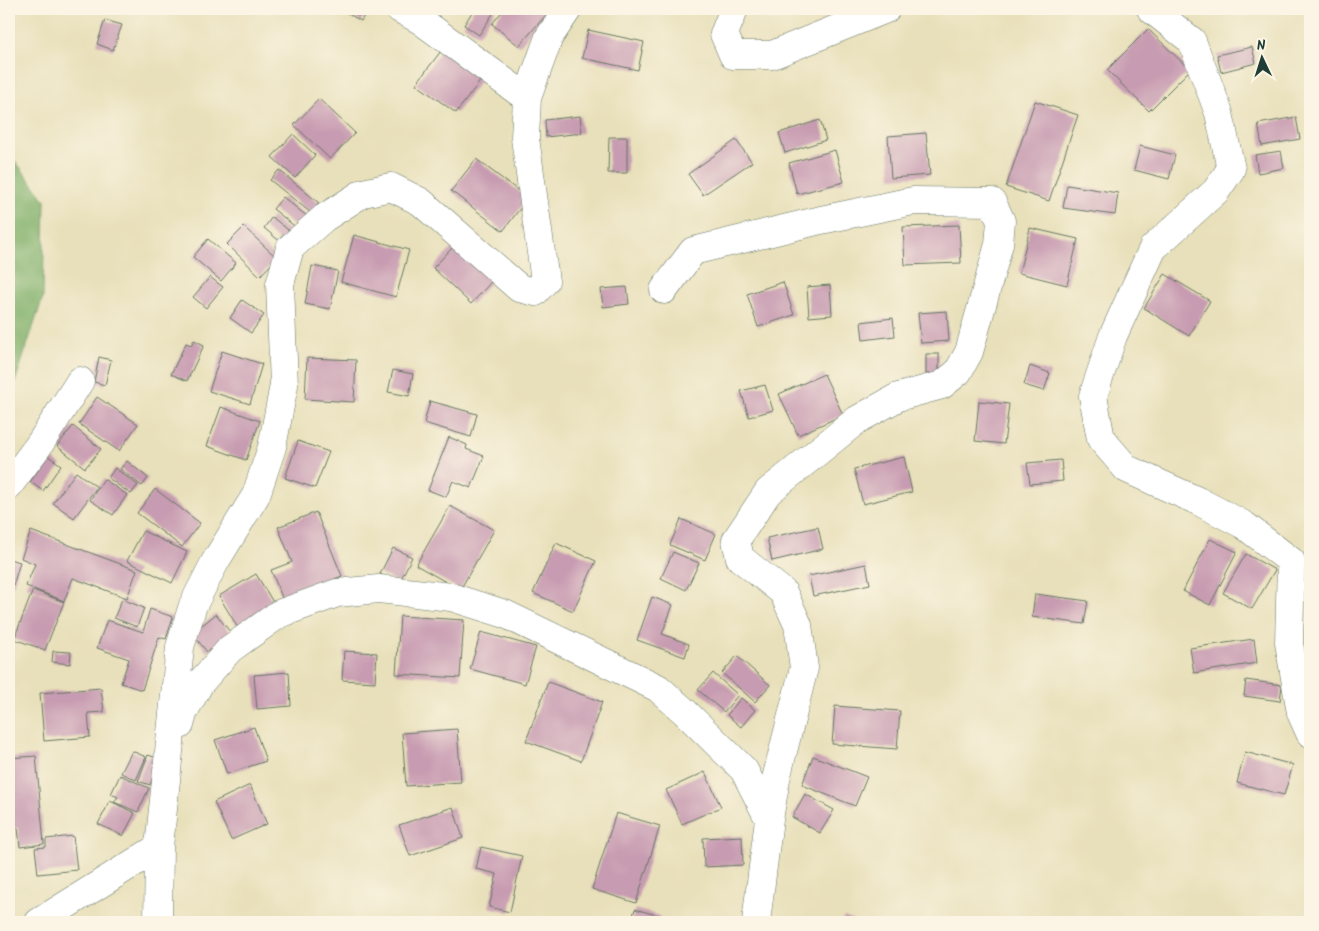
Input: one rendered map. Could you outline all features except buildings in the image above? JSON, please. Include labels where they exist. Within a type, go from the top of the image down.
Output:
[{"type":"street","points":[[400,9],[420,20],[528,98]]},
{"type":"street","points":[[158,922],[159,847],[180,647],[193,605],[215,562],[256,494],[272,447],[284,385],[280,284],[290,248],[324,218],[363,193],[391,187],[421,202],[519,288],[535,292],[546,281],[526,138],[528,98],[550,37],[568,9]]},
{"type":"street","points":[[734,9],[724,34],[733,55],[772,55],[886,9]]},
{"type":"street","points":[[1151,9],[1192,41],[1219,113],[1231,169],[1216,190],[1153,248],[1113,336],[1093,396],[1101,439],[1127,469],[1198,501],[1244,525],[1291,561],[1289,643],[1301,713],[1310,733]]},
{"type":"street","points":[[664,290],[693,251],[821,220],[913,201],[992,202],[1000,221],[999,244],[969,352],[958,372],[942,385],[898,397],[857,420],[768,492],[736,540],[740,558],[783,592],[798,625],[804,668],[768,819],[756,922]]},
{"type":"street","points":[[9,485],[39,445],[80,381]]},
{"type":"street","points":[[168,768],[184,711],[200,683],[230,649],[278,614],[337,593],[379,589],[451,597],[505,614],[658,688],[744,770],[768,819]]},
{"type":"street","points":[[39,922],[159,847]]},
{"type":"green space","points":[[9,153],[45,200],[43,297],[15,382],[9,392]]}]
